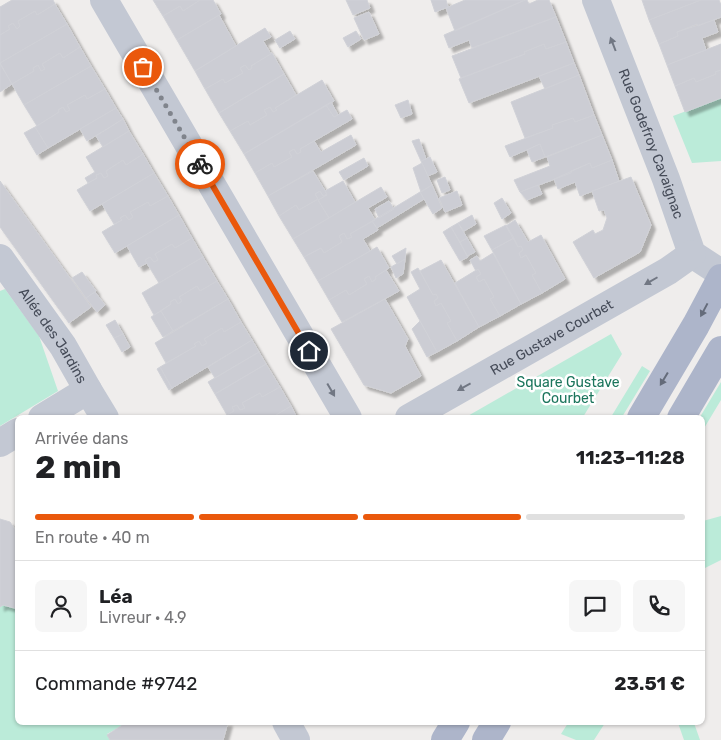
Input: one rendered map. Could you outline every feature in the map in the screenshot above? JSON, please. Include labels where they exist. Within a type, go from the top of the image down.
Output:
[{"type":"main road","points":[[643,415],[721,278]]},
{"type":"main road","points":[[683,415],[721,350]]},
{"type":"main road","points":[[445,740],[454,725]]},
{"type":"main road","points":[[486,740],[494,725]]},
{"type":"street","points":[[104,0],[346,415]]},
{"type":"street","name":"Rue Godefroy Cavaignac","points":[[596,0],[666,179],[692,254]]},
{"type":"street","points":[[692,254],[721,273]]},
{"type":"street","name":"Rue Gustave Courbet","points":[[414,415],[668,271],[692,254]]},
{"type":"street","name":"Allée des Jardins","points":[[0,258],[62,346],[103,415]]},
{"type":"street","points":[[47,415],[88,390]]},
{"type":"street","points":[[0,443],[15,434]]},
{"type":"street","points":[[288,725],[296,740]]},
{"type":"green space","points":[[721,98],[721,161],[692,163],[673,116]]},
{"type":"green space","points":[[5,289],[39,336],[58,391],[18,415],[15,415],[15,417],[0,426],[0,291]]},
{"type":"green space","name":"Square Gustave Courbet","points":[[611,334],[622,354],[584,415],[469,415]]},
{"type":"green space","points":[[642,366],[650,371],[623,415],[612,415]]},
{"type":"green space","points":[[721,382],[721,400],[705,427],[705,415],[701,415]]},
{"type":"green space","points":[[721,516],[721,560],[705,568],[705,520]]},
{"type":"green space","points":[[3,605],[15,608],[15,725],[123,725],[107,734],[110,740],[0,740],[0,607]]},
{"type":"green space","points":[[567,725],[604,725],[594,740],[576,740],[561,734]]},
{"type":"green space","points":[[679,725],[695,725],[700,740],[684,740]]},
{"type":"building","points":[[12,0],[53,0],[55,4],[37,15],[35,11],[18,21],[20,26],[17,29],[13,23],[8,26],[10,29],[0,35],[0,7]]},
{"type":"building","points":[[153,0],[200,0],[183,11],[180,6],[163,16]]},
{"type":"building","points":[[200,0],[213,0],[221,14],[177,40],[163,16],[180,6],[183,11]]},
{"type":"building","points":[[346,0],[367,0],[370,8],[353,15]]},
{"type":"building","points":[[431,0],[446,0],[448,7],[435,12]]},
{"type":"building","points":[[465,0],[525,0],[455,31],[446,8]]},
{"type":"building","points":[[525,0],[529,4],[538,0],[549,0],[556,17],[472,48],[469,40],[449,48],[444,35]]},
{"type":"building","points":[[642,0],[701,0],[649,20]]},
{"type":"building","points":[[701,0],[719,0],[721,17],[677,32],[678,36],[659,44],[649,20]]},
{"type":"building","points":[[55,4],[67,24],[0,63],[0,35],[10,29],[8,26],[13,23],[17,29],[20,26],[18,21],[35,11],[37,15]]},
{"type":"building","points":[[369,12],[379,34],[364,40],[354,18]]},
{"type":"building","points":[[219,15],[236,46],[195,71],[177,40]]},
{"type":"building","points":[[556,17],[566,42],[546,49],[544,44],[524,52],[525,54],[461,78],[452,56]]},
{"type":"building","points":[[714,20],[718,32],[702,38],[706,50],[667,65],[659,44],[678,36],[677,32]]},
{"type":"building","points":[[67,24],[80,47],[63,58],[60,53],[42,64],[45,69],[41,71],[38,65],[33,68],[34,71],[12,84],[0,63]]},
{"type":"building","points":[[265,28],[271,37],[263,41],[271,54],[251,66],[252,68],[249,70],[245,65],[240,68],[243,73],[225,83],[223,79],[205,89],[195,71]]},
{"type":"building","points":[[290,31],[295,39],[280,48],[275,40]]},
{"type":"building","points":[[356,31],[361,39],[348,47],[343,38]]},
{"type":"building","points":[[566,42],[574,63],[469,103],[459,79],[525,54],[524,52],[544,44],[546,49]]},
{"type":"building","points":[[721,44],[721,70],[696,82],[694,78],[675,86],[667,65]]},
{"type":"building","points":[[80,47],[91,66],[24,105],[12,84],[34,71],[33,68],[38,65],[41,71],[45,69],[42,64],[60,53],[63,58]]},
{"type":"building","points":[[272,53],[284,74],[219,113],[205,89],[223,79],[225,83],[243,73],[240,68],[245,65],[249,70],[252,68],[251,66]]},
{"type":"building","points":[[574,63],[579,75],[545,89],[539,76]]},
{"type":"building","points":[[0,64],[12,84],[0,92]]},
{"type":"building","points":[[91,66],[105,89],[87,99],[85,95],[67,105],[70,110],[66,112],[63,107],[58,110],[59,112],[37,126],[24,105]]},
{"type":"building","points":[[721,70],[721,98],[685,112],[675,86],[694,78],[696,82]]},
{"type":"building","points":[[284,74],[296,95],[275,108],[277,110],[273,112],[270,107],[264,110],[267,115],[250,125],[248,121],[230,131],[219,113]]},
{"type":"building","points":[[579,75],[594,115],[575,122],[573,118],[552,125],[553,128],[525,138],[511,102]]},
{"type":"building","points":[[322,80],[334,101],[244,154],[230,131],[248,121],[250,125],[267,115],[264,110],[270,107],[273,112],[277,110],[275,108]]},
{"type":"building","points":[[105,89],[116,108],[48,148],[35,127],[59,112],[58,110],[63,107],[66,112],[70,110],[67,105],[85,95],[87,99]]},
{"type":"building","points":[[408,100],[412,114],[401,118],[395,105]]},
{"type":"building","points":[[331,102],[338,115],[334,117],[326,105]]},
{"type":"building","points":[[326,105],[334,117],[347,110],[352,119],[300,149],[301,152],[297,154],[294,149],[289,152],[292,157],[274,167],[272,163],[255,173],[244,154]]},
{"type":"building","points":[[116,108],[123,119],[87,141],[80,129]]},
{"type":"building","points":[[594,115],[602,135],[545,157],[540,144],[510,157],[505,146],[553,128],[552,125],[573,118],[575,122]]},
{"type":"building","points":[[123,119],[129,131],[103,147],[96,136]]},
{"type":"building","points":[[35,127],[48,148],[37,155],[24,133]]},
{"type":"building","points":[[129,131],[143,154],[126,165],[123,160],[106,171],[108,176],[104,178],[101,173],[96,175],[97,178],[88,183],[85,178],[95,172],[86,157]]},
{"type":"building","points":[[351,135],[356,145],[268,196],[255,173],[272,163],[274,167],[292,157],[289,152],[294,149],[297,154],[301,152],[300,149],[314,141],[321,152]]},
{"type":"building","points":[[602,135],[612,160],[592,168],[590,163],[571,171],[571,173],[520,192],[514,180],[550,166],[547,157]]},
{"type":"building","points":[[419,139],[426,159],[421,161],[412,141]]},
{"type":"building","points":[[540,144],[545,157],[532,162],[527,150]]},
{"type":"building","points":[[143,154],[154,173],[90,211],[77,190],[97,178],[96,175],[101,173],[104,178],[108,176],[106,171],[123,160],[126,165]]},
{"type":"building","points":[[430,157],[437,172],[428,176],[421,161]]},
{"type":"building","points":[[364,158],[368,166],[344,180],[339,172]]},
{"type":"building","points":[[612,160],[619,181],[580,196],[575,182],[558,189],[554,179],[590,163],[592,168]]},
{"type":"building","points":[[422,163],[432,185],[421,192],[413,168]]},
{"type":"building","points":[[313,171],[327,194],[323,196],[320,191],[315,194],[318,199],[299,210],[296,205],[279,216],[268,196]]},
{"type":"building","points":[[154,173],[168,196],[150,206],[148,202],[130,212],[133,217],[129,220],[125,215],[120,218],[122,220],[114,224],[102,204]]},
{"type":"building","points":[[445,177],[450,190],[442,193],[437,180]]},
{"type":"building","points":[[631,177],[651,225],[640,252],[594,278],[573,242],[593,230],[595,234],[603,230],[607,218],[604,210],[599,211],[592,191]]},
{"type":"building","points":[[0,181],[91,307],[69,323],[0,227]]},
{"type":"building","points":[[343,181],[355,202],[329,218],[318,200],[327,195],[325,191]]},
{"type":"building","points":[[432,185],[442,208],[433,214],[420,192]]},
{"type":"building","points":[[538,185],[542,194],[527,200],[520,192]]},
{"type":"building","points":[[381,187],[387,197],[368,208],[375,220],[350,234],[352,237],[347,239],[344,233],[339,236],[342,242],[324,253],[321,248],[304,257],[293,239]]},
{"type":"building","points":[[320,191],[323,196],[327,195],[318,200],[329,218],[293,239],[279,216],[296,205],[299,210],[318,199],[315,194]]},
{"type":"building","points":[[457,191],[462,205],[445,212],[439,198]]},
{"type":"building","points":[[420,192],[424,199],[377,228],[372,221]]},
{"type":"building","points":[[168,196],[179,215],[115,253],[102,232],[122,220],[120,218],[125,215],[129,220],[133,217],[130,212],[148,202],[150,206]]},
{"type":"building","points":[[502,198],[511,213],[502,219],[494,203]]},
{"type":"building","points":[[389,201],[394,209],[379,218],[375,209]]},
{"type":"building","points":[[179,215],[192,238],[175,248],[172,244],[155,254],[158,260],[154,262],[150,257],[145,260],[147,263],[139,267],[127,246]]},
{"type":"building","points":[[472,215],[476,224],[464,231],[458,223]]},
{"type":"building","points":[[515,220],[528,242],[541,235],[565,279],[542,293],[532,275],[536,273],[526,255],[521,258],[519,253],[523,250],[521,246],[518,247],[506,226]]},
{"type":"building","points":[[372,221],[378,230],[363,239],[370,251],[318,281],[304,257],[321,248],[324,253],[342,242],[339,236],[344,233],[347,239],[352,237],[350,234]]},
{"type":"building","points":[[458,223],[467,238],[460,242],[451,227]]},
{"type":"building","points":[[506,225],[514,238],[492,250],[484,236]]},
{"type":"building","points":[[451,227],[468,257],[460,261],[443,232]]},
{"type":"building","points":[[192,238],[203,257],[159,283],[145,260],[150,257],[154,262],[158,260],[155,254],[172,244],[175,248]]},
{"type":"building","points":[[467,238],[475,252],[467,256],[460,242]]},
{"type":"building","points":[[514,238],[518,247],[521,246],[523,250],[519,253],[521,258],[526,255],[536,273],[532,275],[542,293],[521,304],[492,250]]},
{"type":"building","points":[[377,247],[389,268],[375,277],[376,279],[372,282],[369,276],[364,279],[367,284],[349,295],[346,290],[329,300],[318,281]]},
{"type":"building","points":[[406,248],[405,259],[397,264],[392,256]]},
{"type":"building","points":[[493,253],[521,304],[500,316],[490,299],[494,297],[484,279],[479,282],[476,277],[481,274],[478,269],[476,271],[470,260],[477,256],[480,261]]},
{"type":"building","points":[[203,257],[217,281],[200,291],[197,286],[179,297],[182,301],[178,304],[175,299],[170,302],[171,304],[154,315],[142,293]]},
{"type":"building","points":[[405,259],[403,274],[396,278],[391,267]]},
{"type":"building","points":[[441,260],[479,327],[457,341],[447,323],[451,321],[441,303],[436,306],[434,301],[438,298],[436,294],[433,295],[420,271]]},
{"type":"building","points":[[418,268],[433,295],[436,294],[438,298],[434,301],[436,306],[441,303],[451,321],[447,323],[457,341],[437,352],[407,297],[420,289],[411,272]]},
{"type":"building","points":[[478,269],[481,274],[476,277],[479,282],[484,279],[494,297],[490,299],[500,316],[479,327],[455,283]]},
{"type":"building","points":[[386,270],[399,291],[342,322],[329,300],[346,290],[349,295],[367,284],[364,279],[369,276],[372,282],[376,279],[375,277]]},
{"type":"building","points":[[82,272],[96,291],[86,298],[72,278]]},
{"type":"building","points":[[217,281],[228,299],[173,331],[161,311],[175,299],[178,304],[182,301],[179,297],[197,286],[200,291]]},
{"type":"building","points":[[95,292],[105,305],[97,312],[86,298]]},
{"type":"building","points":[[228,299],[241,322],[224,332],[222,328],[204,339],[207,343],[202,346],[199,341],[194,344],[196,346],[166,363],[155,343]]},
{"type":"building","points":[[385,299],[408,339],[405,346],[421,376],[391,393],[364,385],[331,329]]},
{"type":"building","points":[[161,311],[173,331],[163,337],[151,317]]},
{"type":"building","points":[[115,320],[123,334],[114,338],[106,325]]},
{"type":"building","points":[[420,321],[437,352],[427,357],[412,329]]},
{"type":"building","points":[[241,322],[252,340],[172,388],[160,367],[196,346],[194,344],[199,341],[202,346],[207,343],[204,339],[222,328],[224,332]]},
{"type":"building","points":[[123,334],[130,347],[122,352],[114,338]]},
{"type":"building","points":[[252,340],[259,352],[215,378],[208,367]]},
{"type":"building","points":[[259,352],[266,364],[215,394],[208,382]]},
{"type":"building","points":[[266,364],[280,387],[262,397],[260,393],[242,403],[245,408],[240,410],[237,405],[232,407],[234,411],[227,415],[215,394]]},
{"type":"building","points":[[160,367],[172,388],[169,390],[157,369]]},
{"type":"building","points":[[280,387],[291,406],[276,415],[227,415],[234,411],[232,407],[237,405],[240,410],[245,408],[242,403],[260,393],[262,397]]},
{"type":"building","points":[[291,406],[296,415],[276,415]]},
{"type":"building","points":[[0,519],[10,522],[15,530],[15,608],[3,605],[0,607]]},
{"type":"building","points":[[122,725],[227,725],[223,740],[110,740],[107,735]]},
{"type":"way so far","points":[[143,67],[200,164]]},
{"type":"route","points":[[200,164],[309,351]]}]
